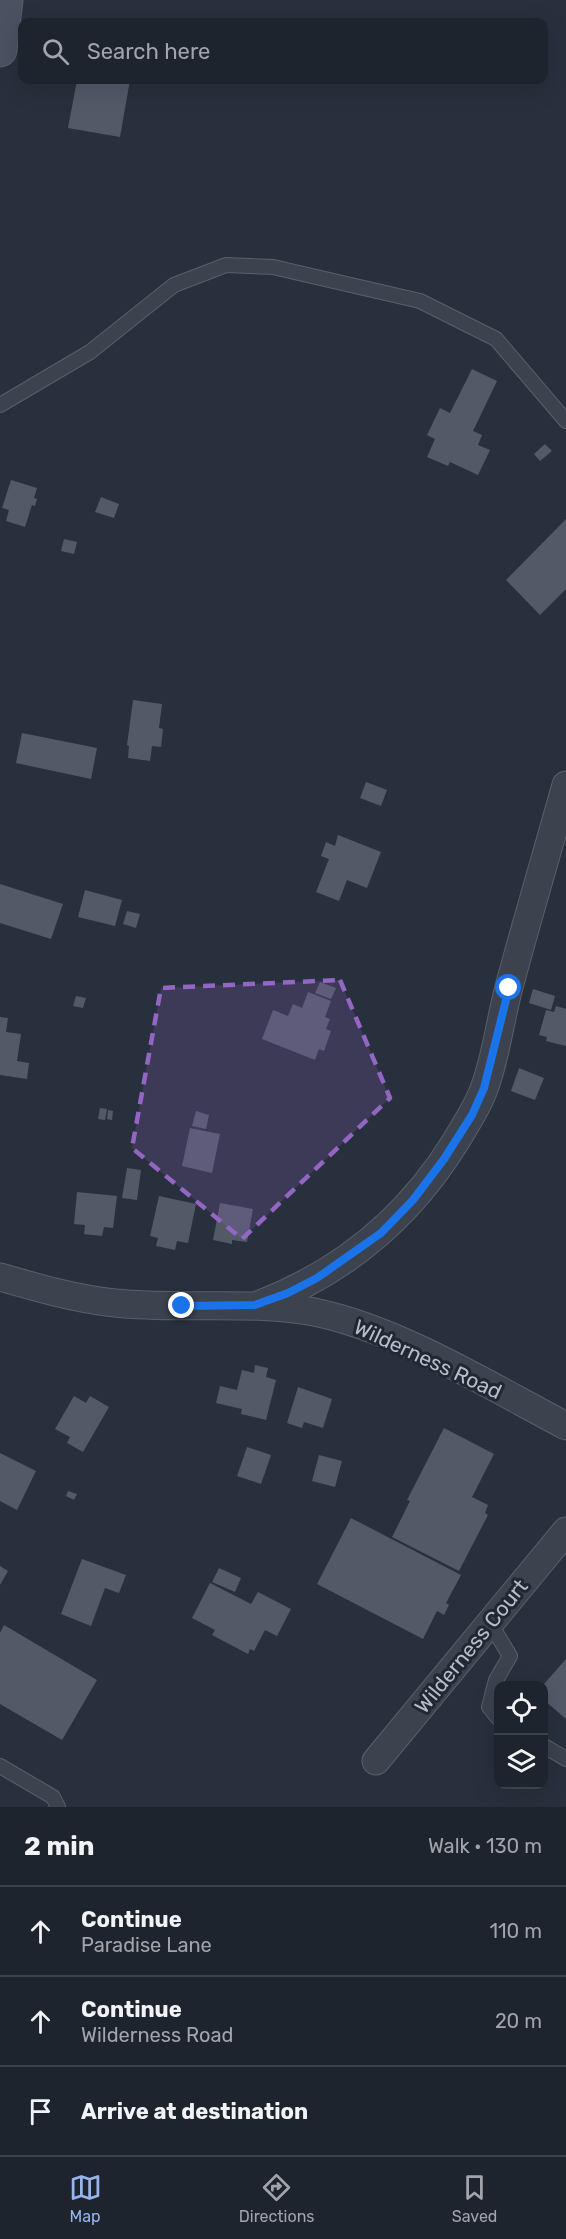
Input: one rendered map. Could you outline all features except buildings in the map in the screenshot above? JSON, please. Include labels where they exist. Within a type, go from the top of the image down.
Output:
[{"type":"main road","points":[[0,50],[6,0]]},
{"type":"street","points":[[255,1305],[288,1293],[317,1278],[381,1233],[413,1200],[432,1176],[472,1115],[484,1088],[509,988],[566,785]]},
{"type":"street","name":"Wilderness Road","points":[[0,1277],[69,1295],[115,1303],[182,1306],[255,1305],[316,1313],[357,1323],[447,1364],[566,1426]]},
{"type":"street","name":"Wilderness Court","points":[[376,1761],[566,1531]]},
{"type":"lane","points":[[0,405],[90,352],[174,285],[226,265],[273,267],[420,301],[496,339],[566,421]]},
{"type":"lane","points":[[490,1623],[510,1656],[496,1681]]},
{"type":"lane","points":[[494,1688],[489,1707],[494,1713]]},
{"type":"lane","points":[[548,1749],[566,1759]]},
{"type":"lane","points":[[0,1766],[53,1797],[58,1807]]},
{"type":"highlighted area","points":[[340,980],[390,1098],[242,1239],[132,1148],[161,988]]},
{"type":"route","points":[[182,1306],[255,1305],[288,1293],[317,1278],[381,1233],[413,1200],[444,1159],[472,1115],[484,1088],[509,988]]}]
